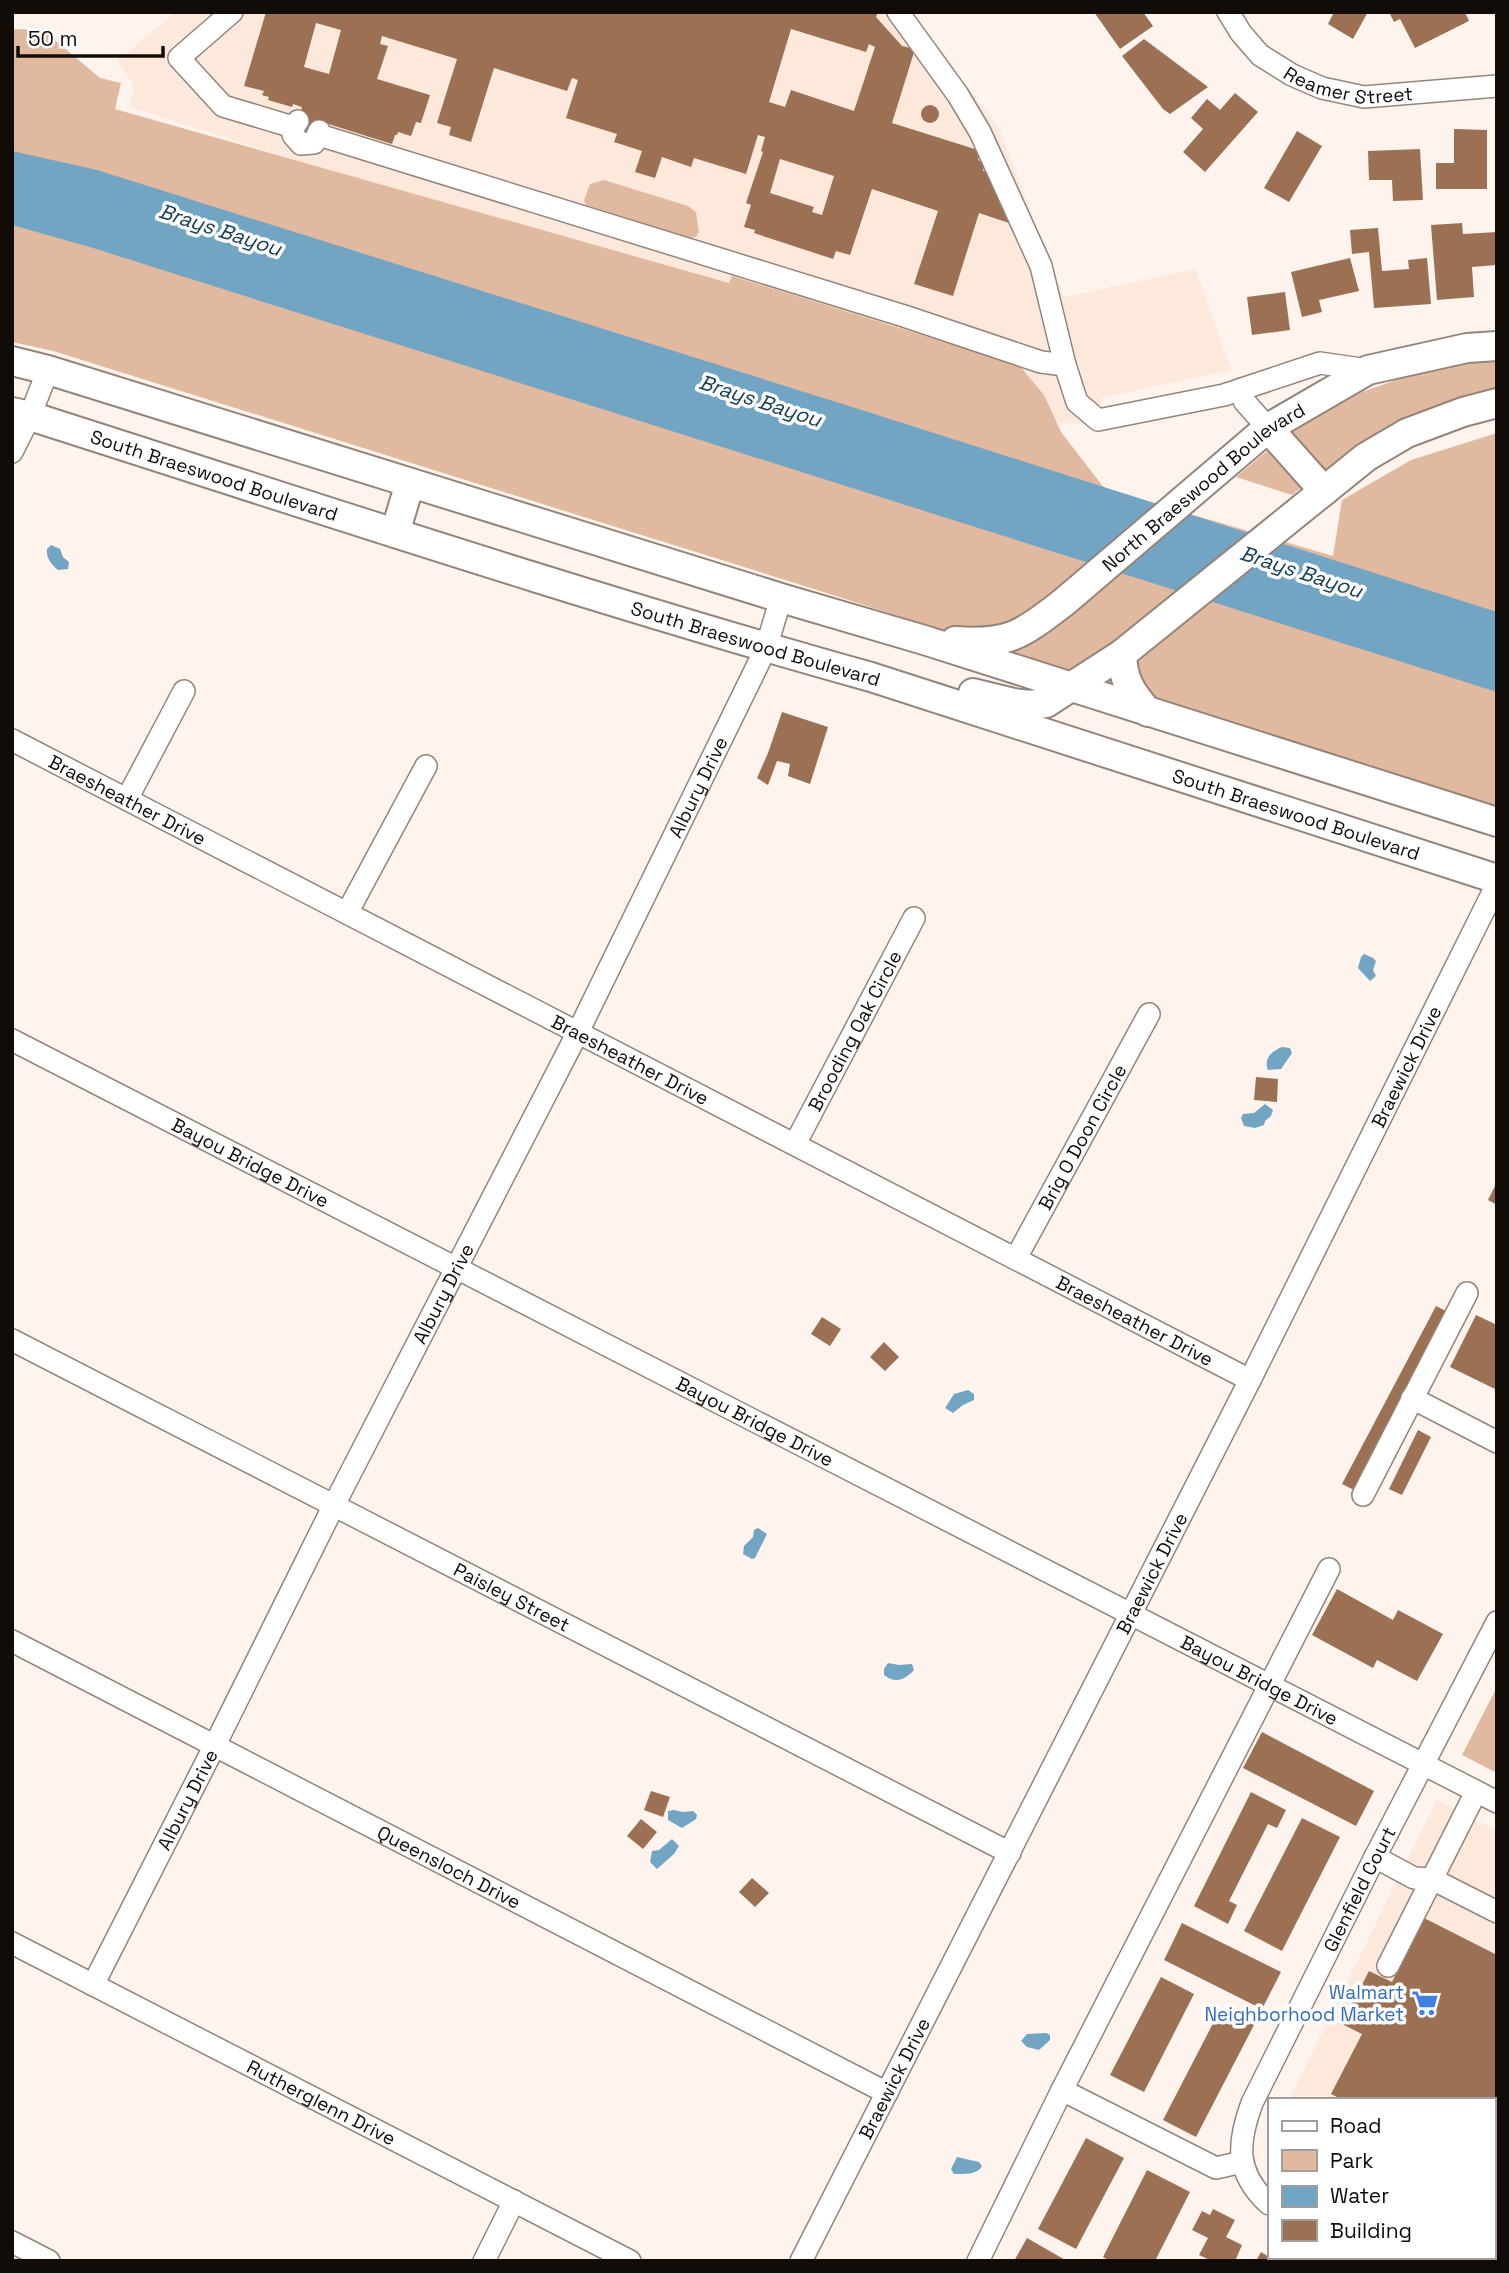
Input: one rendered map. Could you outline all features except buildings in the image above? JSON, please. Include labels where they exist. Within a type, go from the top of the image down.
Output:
[{"type":"main road","name":"North Braeswood Boulevard","points":[[924,640],[984,643],[1014,636],[1031,627],[1064,603],[1268,428],[1368,370],[1467,348],[1497,346]]},
{"type":"main road","points":[[12,361],[924,640],[1497,822]]},
{"type":"main road","points":[[871,677],[913,677],[1014,704],[1046,703],[1122,654],[1366,457],[1407,433],[1462,412],[1497,403]]},
{"type":"main road","name":"South Braeswood Boulevard","points":[[21,414],[766,648],[871,677],[1497,881]]},
{"type":"main road","points":[[1268,428],[1324,491]]},
{"type":"main road","points":[[395,533],[410,483]]},
{"type":"main road","points":[[1122,654],[1126,680],[1148,712]]},
{"type":"street","points":[[232,12],[179,58],[223,106],[296,124],[292,135],[301,144],[314,143],[319,133],[904,316],[1041,362],[1065,365]]},
{"type":"street","points":[[898,12],[958,95],[980,132],[1041,266],[1065,365],[1077,402],[1098,420],[1242,389],[1320,363],[1368,370]]},
{"type":"street","name":"Reamer Street","points":[[1228,12],[1241,33],[1260,55],[1292,75],[1322,88],[1364,97],[1497,86]]},
{"type":"street","points":[[12,452],[21,414],[48,370]]},
{"type":"street","points":[[1242,389],[1244,401],[1268,428]]},
{"type":"street","name":"Albury Drive","points":[[93,1985],[334,1505],[578,1032],[766,648],[781,598]]},
{"type":"street","points":[[127,799],[184,691]]},
{"type":"street","name":"Braesheather Drive","points":[[12,740],[1250,1380]]},
{"type":"street","points":[[347,913],[426,766]]},
{"type":"street","name":"Braewick Drive","points":[[801,2261],[1250,1380],[1497,881]]},
{"type":"street","name":"Brooding Oak Circle","points":[[795,1144],[914,918]]},
{"type":"street","name":"Brig O Doon Circle","points":[[1016,1258],[1149,1014]]},
{"type":"street","name":"Bayou Bridge Drive","points":[[12,1040],[1497,1802]]},
{"type":"street","points":[[1363,1495],[1466,1293]]},
{"type":"street","name":"Paisley Street","points":[[12,1340],[1010,1853]]},
{"type":"street","points":[[1412,1398],[1497,1442]]},
{"type":"street","points":[[978,2261],[1062,2090],[1329,1569]]},
{"type":"street","name":"Glenfield Court","points":[[1242,2162],[1244,2125],[1261,2107],[1375,1857],[1497,1622]]},
{"type":"street","name":"Queensloch Drive","points":[[12,1641],[887,2093]]},
{"type":"street","points":[[1388,1966],[1476,1792]]},
{"type":"street","points":[[1375,1857],[1414,1878],[1432,1879],[1497,1912]]},
{"type":"street","name":"Rutherglenn Drive","points":[[12,1943],[630,2261]]},
{"type":"street","points":[[1062,2090],[1216,2168],[1242,2162],[1256,2192],[1268,2203]]},
{"type":"street","points":[[484,2261],[514,2201]]},
{"type":"street","points":[[12,2242],[49,2261]]},
{"type":"shaded area","points":[[175,12],[910,12],[999,128],[1064,297],[1196,269],[1231,370],[1102,398],[1093,424],[1060,423],[983,380],[130,107],[134,85],[117,61]]},
{"type":"shaded area","points":[[1437,1800],[1497,1831],[1497,2261],[1434,2259],[1495,2259],[1495,2098],[1290,2098]]},
{"type":"green space","points":[[12,29],[43,30],[100,78],[121,83],[115,109],[729,283],[732,276],[1019,365],[1044,395],[1061,432],[1105,489],[1333,556],[1342,500],[1411,460],[1497,433],[1497,808],[814,589],[53,351],[12,342]]},
{"type":"green space","points":[[604,180],[688,206],[696,212],[699,232],[696,237],[690,238],[586,205],[584,200],[590,184]]},
{"type":"green space","points":[[1487,357],[1497,357],[1497,392],[1385,433],[1325,470],[1291,433],[1297,425],[1356,394],[1405,377]]},
{"type":"green space","points":[[1268,450],[1301,488],[1292,495],[1236,477]]},
{"type":"green space","points":[[1497,1687],[1497,1773],[1462,1755]]},
{"type":"water","name":"Brays Bayou","points":[[12,151],[97,170],[1497,612],[1497,692],[93,248],[12,225]]},
{"type":"water","points":[[51,545],[60,549],[69,562],[68,569],[58,570],[51,563],[47,549]]},
{"type":"water","points":[[1364,954],[1376,961],[1373,970],[1376,976],[1370,981],[1358,968]]},
{"type":"water","points":[[1282,1047],[1290,1048],[1292,1053],[1281,1069],[1268,1070],[1269,1056]]},
{"type":"water","points":[[1265,1104],[1273,1110],[1264,1125],[1255,1128],[1244,1126],[1241,1118],[1243,1114],[1254,1113]]},
{"type":"water","points":[[968,1390],[974,1394],[974,1400],[953,1413],[945,1408],[954,1394]]},
{"type":"water","points":[[758,1528],[767,1534],[752,1559],[743,1554],[744,1546]]},
{"type":"water","points":[[888,1663],[912,1664],[914,1670],[903,1678],[892,1679],[884,1675]]},
{"type":"water","points":[[668,1811],[693,1811],[697,1815],[696,1819],[682,1828],[668,1820]]},
{"type":"water","points":[[672,1839],[679,1846],[657,1869],[650,1862],[652,1851],[659,1850]]},
{"type":"water","points":[[1027,2034],[1050,2035],[1050,2040],[1039,2050],[1027,2047],[1021,2041]]},
{"type":"water","points":[[957,2157],[979,2162],[982,2166],[974,2172],[954,2174],[951,2169]]},
{"type":"place","name":"Walmart Neighborhood Market","points":[[1425,2003]]}]
